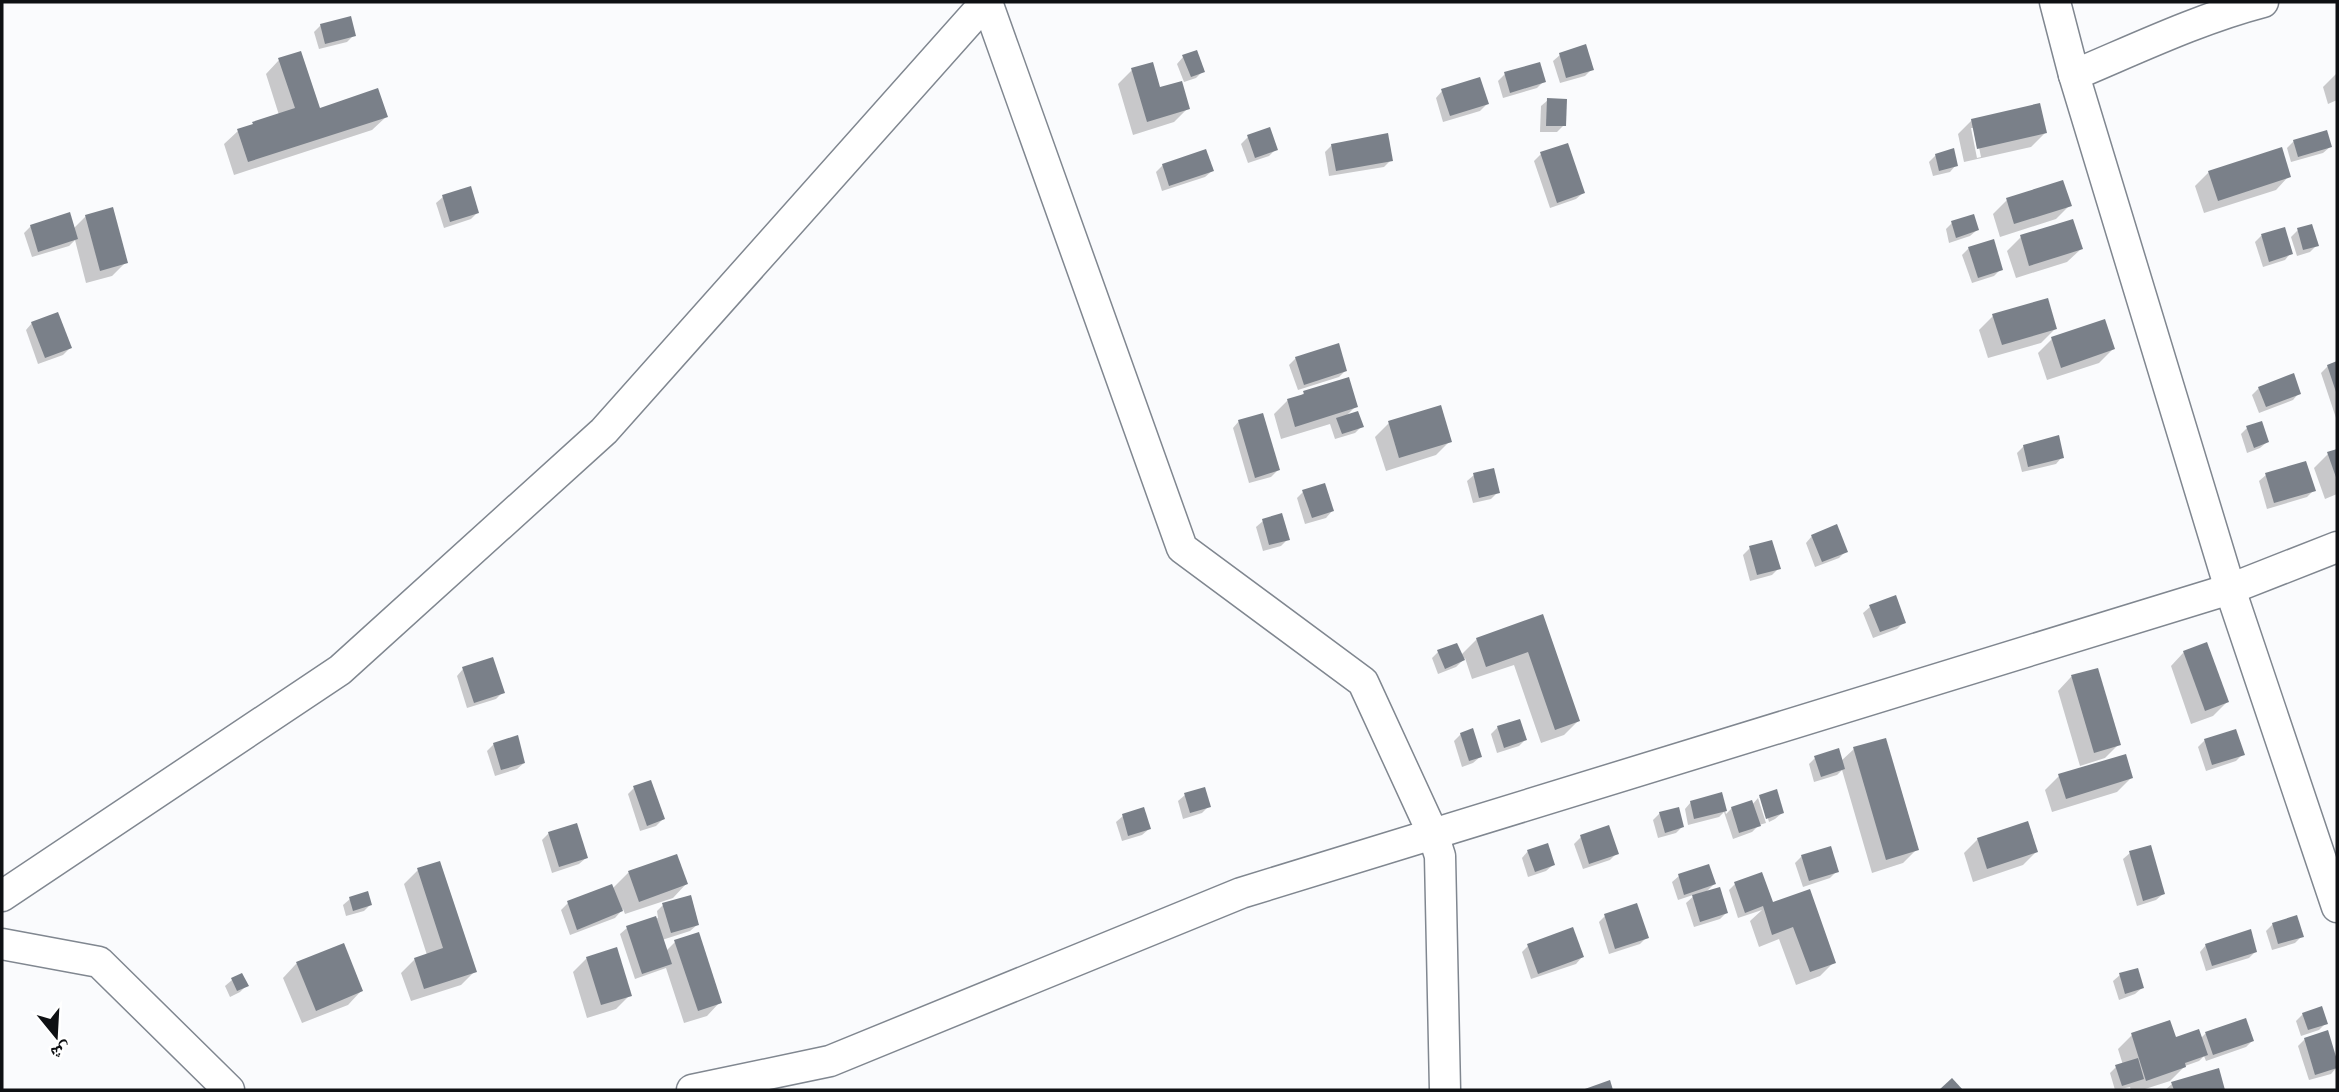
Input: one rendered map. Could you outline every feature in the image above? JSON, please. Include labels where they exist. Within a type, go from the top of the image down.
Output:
[{"type":"street","points":[[2,895],[340,670],[371,643],[604,431],[986,2],[1182,548],[1363,682],[1433,834],[1440,856],[1445,1090]]},
{"type":"street","points":[[2055,2],[2074,75],[2230,589],[2337,907]]},
{"type":"street","points":[[2074,75],[2178,32],[2263,2]]},
{"type":"street","points":[[692,1090],[830,1061],[1241,893],[2230,589],[2337,547]]},
{"type":"street","points":[[2,944],[99,962],[229,1090]]},
{"type":"building","points":[[351,16],[356,36],[325,44],[320,24]]},
{"type":"building","points":[[1586,44],[1594,70],[1566,78],[1559,53]]},
{"type":"building","points":[[1197,50],[1205,72],[1191,77],[1182,55]]},
{"type":"building","points":[[301,51],[320,108],[378,88],[388,117],[248,162],[237,129],[295,108],[278,58]]},
{"type":"building","points":[[1153,62],[1160,87],[1182,81],[1190,109],[1147,122],[1131,68]]},
{"type":"building","points":[[1540,62],[1546,82],[1510,93],[1504,72]]},
{"type":"building","points":[[1480,77],[1489,104],[1450,116],[1441,89]]},
{"type":"building","points":[[1547,98],[1567,99],[1566,126],[1546,126]]},
{"type":"building","points":[[2040,103],[2047,133],[1977,149],[1971,119]]},
{"type":"building","points":[[1270,127],[1278,150],[1255,158],[1247,135]]},
{"type":"building","points":[[2327,130],[2332,147],[2298,157],[2293,140]]},
{"type":"building","points":[[1388,133],[1393,161],[1336,171],[1331,144]]},
{"type":"building","points":[[1568,143],[1585,193],[1557,203],[1540,152]]},
{"type":"building","points":[[2282,147],[2291,177],[2218,201],[2208,171]]},
{"type":"building","points":[[1954,148],[1958,166],[1939,171],[1935,154]]},
{"type":"building","points":[[1206,149],[1214,171],[1169,186],[1162,164]]},
{"type":"building","points":[[2063,180],[2072,206],[2014,224],[2006,198]]},
{"type":"building","points":[[471,186],[479,213],[450,222],[442,195]]},
{"type":"building","points":[[113,207],[128,263],[100,271],[85,215]]},
{"type":"building","points":[[70,212],[78,239],[38,252],[30,225]]},
{"type":"building","points":[[1974,214],[1979,230],[1956,238],[1951,221]]},
{"type":"building","points":[[2073,219],[2083,249],[2029,266],[2020,235]]},
{"type":"building","points":[[2312,224],[2319,246],[2303,250],[2297,228]]},
{"type":"building","points":[[2285,227],[2293,254],[2269,262],[2261,234]]},
{"type":"building","points":[[1994,239],[2003,270],[1978,278],[1968,247]]},
{"type":"building","points":[[2048,298],[2057,329],[2002,345],[1992,314]]},
{"type":"building","points":[[58,312],[72,348],[45,358],[31,322]]},
{"type":"building","points":[[2105,319],[2115,349],[2061,368],[2051,337]]},
{"type":"building","points":[[1339,343],[1347,371],[1304,385],[1295,357]]},
{"type":"building","points":[[2337,361],[2337,395],[2327,365]]},
{"type":"building","points":[[2294,373],[2301,394],[2266,407],[2258,387]]},
{"type":"building","points":[[1349,377],[1358,407],[1295,427],[1287,399],[1304,394],[1303,391]]},
{"type":"building","points":[[1441,405],[1452,442],[1399,458],[1388,421]]},
{"type":"building","points":[[1358,411],[1364,427],[1342,434],[1336,418]]},
{"type":"building","points":[[1263,413],[1280,470],[1255,478],[1238,420]]},
{"type":"building","points":[[2262,421],[2269,442],[2254,448],[2246,426]]},
{"type":"building","points":[[2059,435],[2064,458],[2028,467],[2023,445]]},
{"type":"building","points":[[2337,449],[2337,480],[2327,452]]},
{"type":"building","points":[[2306,461],[2316,491],[2274,503],[2265,473]]},
{"type":"building","points":[[1494,468],[1500,493],[1479,498],[1473,473]]},
{"type":"building","points":[[1325,483],[1334,511],[1312,518],[1302,490]]},
{"type":"building","points":[[1282,513],[1290,540],[1269,545],[1262,519]]},
{"type":"building","points":[[1837,524],[1848,552],[1822,562],[1811,535]]},
{"type":"building","points":[[1772,540],[1781,569],[1757,575],[1749,546]]},
{"type":"building","points":[[1896,595],[1906,623],[1880,632],[1869,605]]},
{"type":"building","points":[[1543,614],[1580,721],[1555,730],[1528,652],[1486,667],[1476,638]]},
{"type":"building","points":[[2207,642],[2229,702],[2205,711],[2183,651]]},
{"type":"building","points":[[1457,643],[1465,660],[1445,669],[1437,650]]},
{"type":"building","points":[[493,657],[505,693],[474,703],[462,667]]},
{"type":"building","points":[[2098,668],[2121,745],[2094,753],[2071,675]]},
{"type":"building","points":[[1520,719],[1527,740],[1504,748],[1497,726]]},
{"type":"building","points":[[1473,728],[1482,757],[1469,761],[1460,733]]},
{"type":"building","points":[[2236,729],[2245,755],[2212,765],[2204,739]]},
{"type":"building","points":[[518,735],[525,763],[501,770],[493,743]]},
{"type":"building","points":[[1886,738],[1919,850],[1886,860],[1853,747]]},
{"type":"building","points":[[1839,748],[1845,769],[1821,777],[1814,756]]},
{"type":"building","points":[[2126,754],[2133,778],[2066,799],[2058,774]]},
{"type":"building","points":[[651,780],[665,819],[647,826],[633,786]]},
{"type":"building","points":[[1205,787],[1211,807],[1190,813],[1184,793]]},
{"type":"building","points":[[1777,789],[1784,813],[1766,819],[1759,795]]},
{"type":"building","points":[[1722,792],[1727,811],[1694,819],[1690,801]]},
{"type":"building","points":[[1752,800],[1761,826],[1739,833],[1731,807]]},
{"type":"building","points":[[1144,807],[1151,829],[1128,836],[1122,814]]},
{"type":"building","points":[[1679,807],[1684,827],[1665,833],[1659,812]]},
{"type":"building","points":[[2028,821],[2038,852],[1987,869],[1977,838]]},
{"type":"building","points":[[577,823],[588,858],[559,867],[548,832]]},
{"type":"building","points":[[1609,825],[1619,854],[1589,864],[1580,835]]},
{"type":"building","points":[[1548,843],[1555,865],[1535,872],[1527,850]]},
{"type":"building","points":[[2151,845],[2165,894],[2143,901],[2129,851]]},
{"type":"building","points":[[1831,846],[1839,872],[1809,881],[1801,855]]},
{"type":"building","points":[[677,854],[688,884],[639,902],[628,871]]},
{"type":"building","points":[[440,861],[477,972],[424,989],[414,958],[443,948],[417,868]]},
{"type":"building","points":[[1709,864],[1716,884],[1684,895],[1678,874]]},
{"type":"building","points":[[1762,872],[1773,902],[1810,889],[1836,963],[1810,972],[1793,927],[1772,935],[1763,906],[1745,913],[1734,882]]},
{"type":"building","points":[[612,884],[623,911],[577,930],[567,901]]},
{"type":"building","points":[[1720,887],[1728,913],[1700,922],[1692,895]]},
{"type":"building","points":[[368,891],[372,905],[353,911],[349,897]]},
{"type":"building","points":[[691,895],[699,925],[671,933],[662,903]]},
{"type":"building","points":[[1637,903],[1649,938],[1615,949],[1604,914]]},
{"type":"building","points":[[2297,915],[2304,937],[2278,944],[2272,923]]},
{"type":"building","points":[[656,916],[672,964],[642,974],[626,926]]},
{"type":"building","points":[[1573,927],[1584,957],[1538,974],[1527,944]]},
{"type":"building","points":[[2251,929],[2257,952],[2212,966],[2205,944]]},
{"type":"building","points":[[699,932],[722,1003],[698,1011],[674,940]]},
{"type":"building","points":[[344,943],[363,991],[316,1011],[296,962]]},
{"type":"building","points":[[617,947],[632,996],[601,1005],[586,957]]},
{"type":"building","points":[[2138,968],[2144,988],[2125,994],[2119,973]]},
{"type":"building","points":[[242,973],[249,986],[237,991],[231,978]]},
{"type":"building","points":[[2322,1006],[2328,1024],[2308,1030],[2302,1013]]},
{"type":"building","points":[[2246,1018],[2254,1041],[2213,1055],[2205,1032]]},
{"type":"building","points":[[2170,1020],[2176,1037],[2199,1029],[2208,1055],[2185,1063],[2186,1067],[2146,1081],[2131,1033]]},
{"type":"building","points":[[2328,1030],[2337,1068],[2315,1075],[2304,1038]]},
{"type":"building","points":[[2138,1058],[2144,1079],[2122,1086],[2115,1065]]},
{"type":"building","points":[[2219,1068],[2225,1090],[2174,1090],[2171,1082]]},
{"type":"building","points":[[1952,1078],[1963,1090],[1939,1090]]},
{"type":"building","points":[[1610,1080],[1613,1090],[1582,1090]]}]
